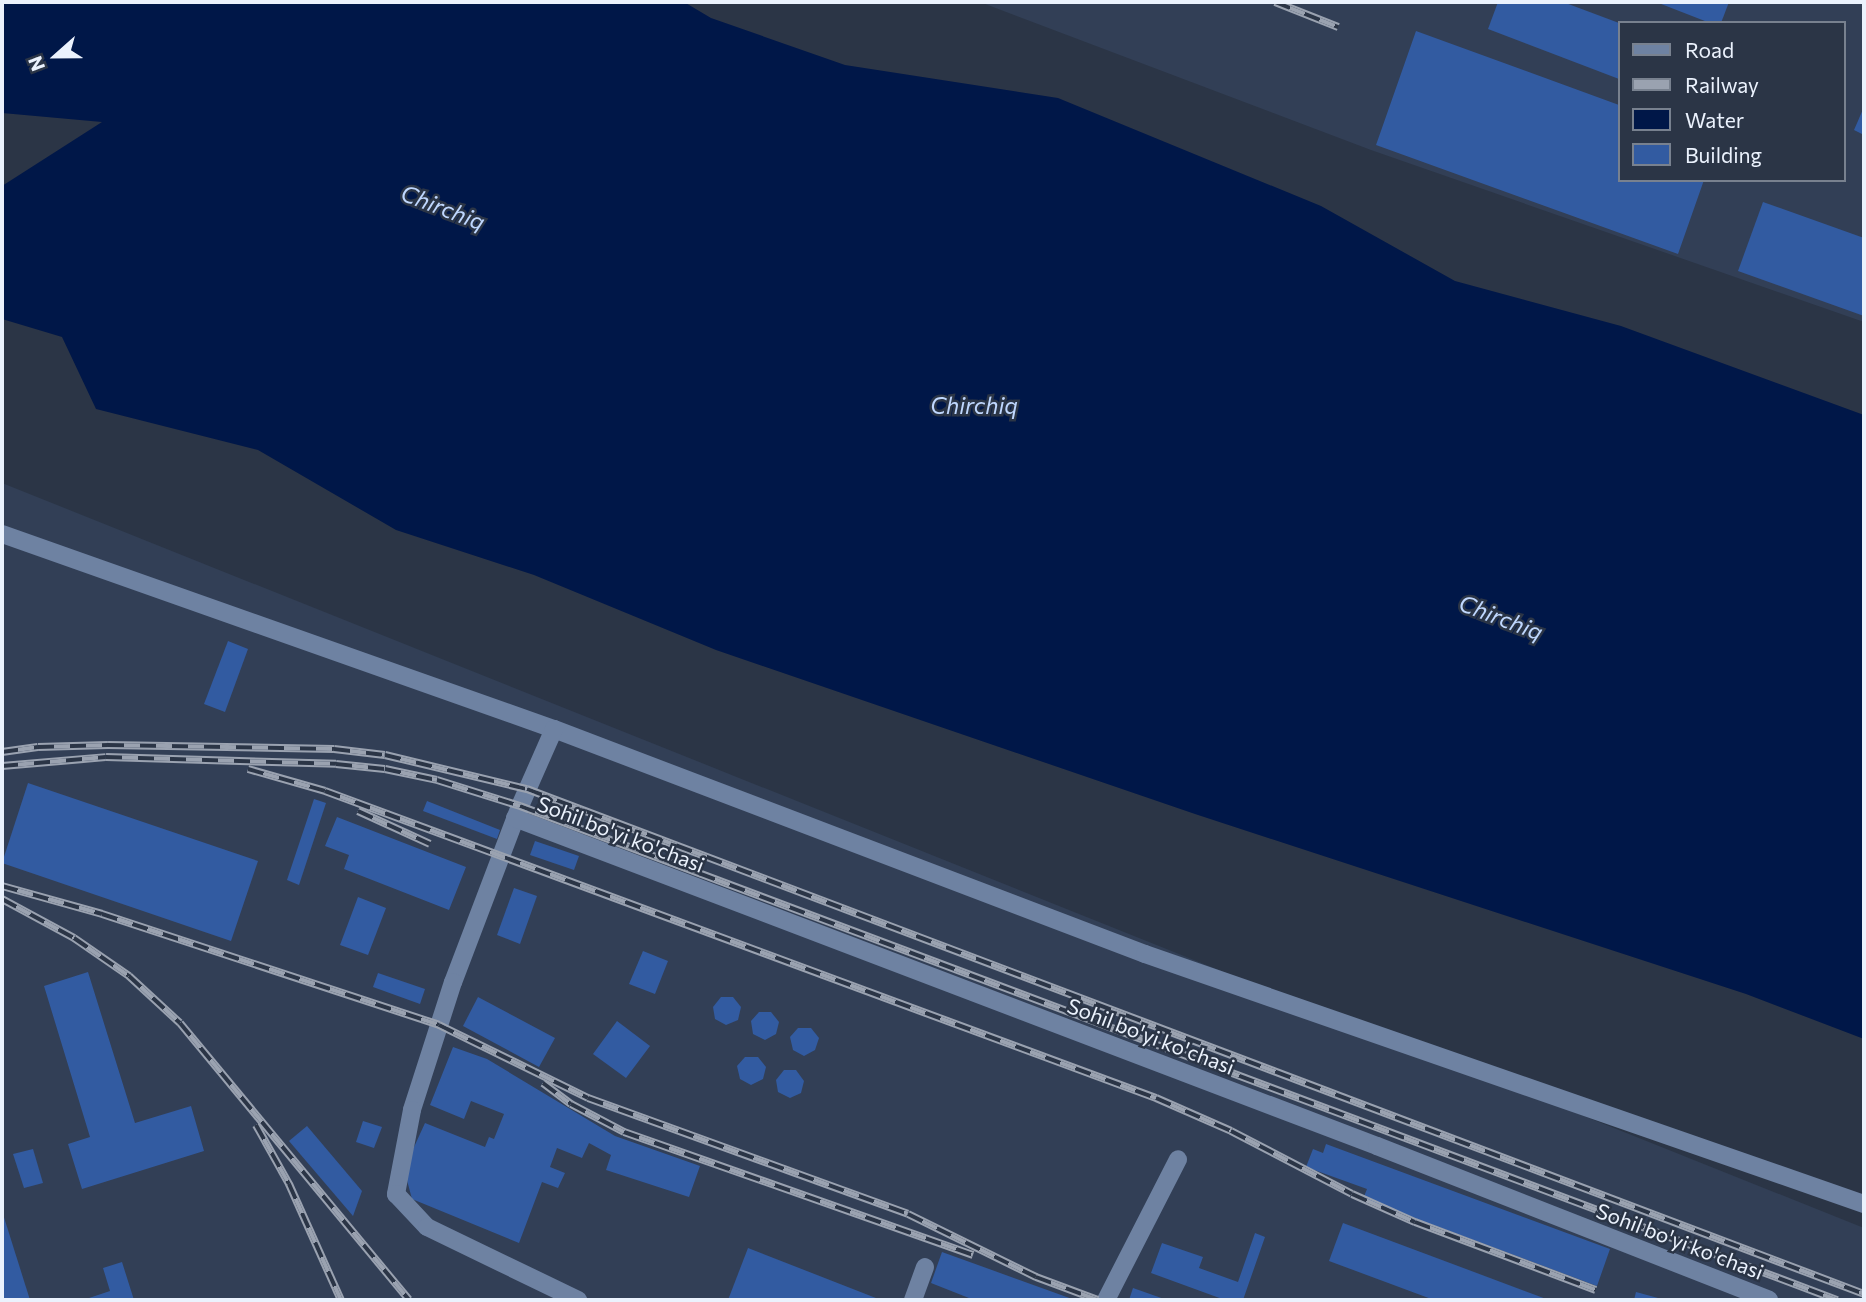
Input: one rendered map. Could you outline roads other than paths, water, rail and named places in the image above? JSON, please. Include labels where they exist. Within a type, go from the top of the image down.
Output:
[{"type":"street","points":[[2,534],[554,729],[1145,954],[1864,1205]]},
{"type":"street","points":[[554,729],[515,818],[453,982],[412,1110],[396,1194],[427,1227],[578,1300]]},
{"type":"street","name":"Sohil bo'yi ko'chasi","points":[[515,818],[1364,1141],[1769,1300]]},
{"type":"street","points":[[1106,1300],[1178,1159]]},
{"type":"street","points":[[913,1300],[925,1267]]},
{"type":"water","name":"Chirchiq","points":[[2,2],[684,2],[711,18],[845,65],[1058,98],[1321,206],[1455,281],[1621,326],[1864,415],[1864,1039],[1746,994],[1195,814],[716,650],[534,575],[396,530],[258,450],[96,409],[62,337],[2,319],[2,186],[102,122],[2,113]]},
{"type":"railway","points":[[1275,2],[1338,27]]},
{"type":"railway","points":[[2,752],[38,747],[108,745],[334,749],[385,755],[527,789],[1864,1294]]},
{"type":"railway","points":[[2,766],[106,757],[336,764],[385,769],[437,780],[520,806],[1837,1300]]},
{"type":"railway","points":[[248,769],[325,791],[1156,1098],[1231,1131],[1352,1194],[1415,1222],[1596,1290]]},
{"type":"railway","points":[[358,811],[430,844]]},
{"type":"railway","points":[[2,886],[102,914],[439,1025],[588,1098],[908,1214],[1036,1277],[1098,1300]]},
{"type":"railway","points":[[2,899],[74,938],[129,976],[180,1023],[409,1300]]},
{"type":"railway","points":[[543,1083],[571,1104],[624,1132],[973,1255]]},
{"type":"railway","points":[[256,1125],[289,1184],[341,1300]]}]
